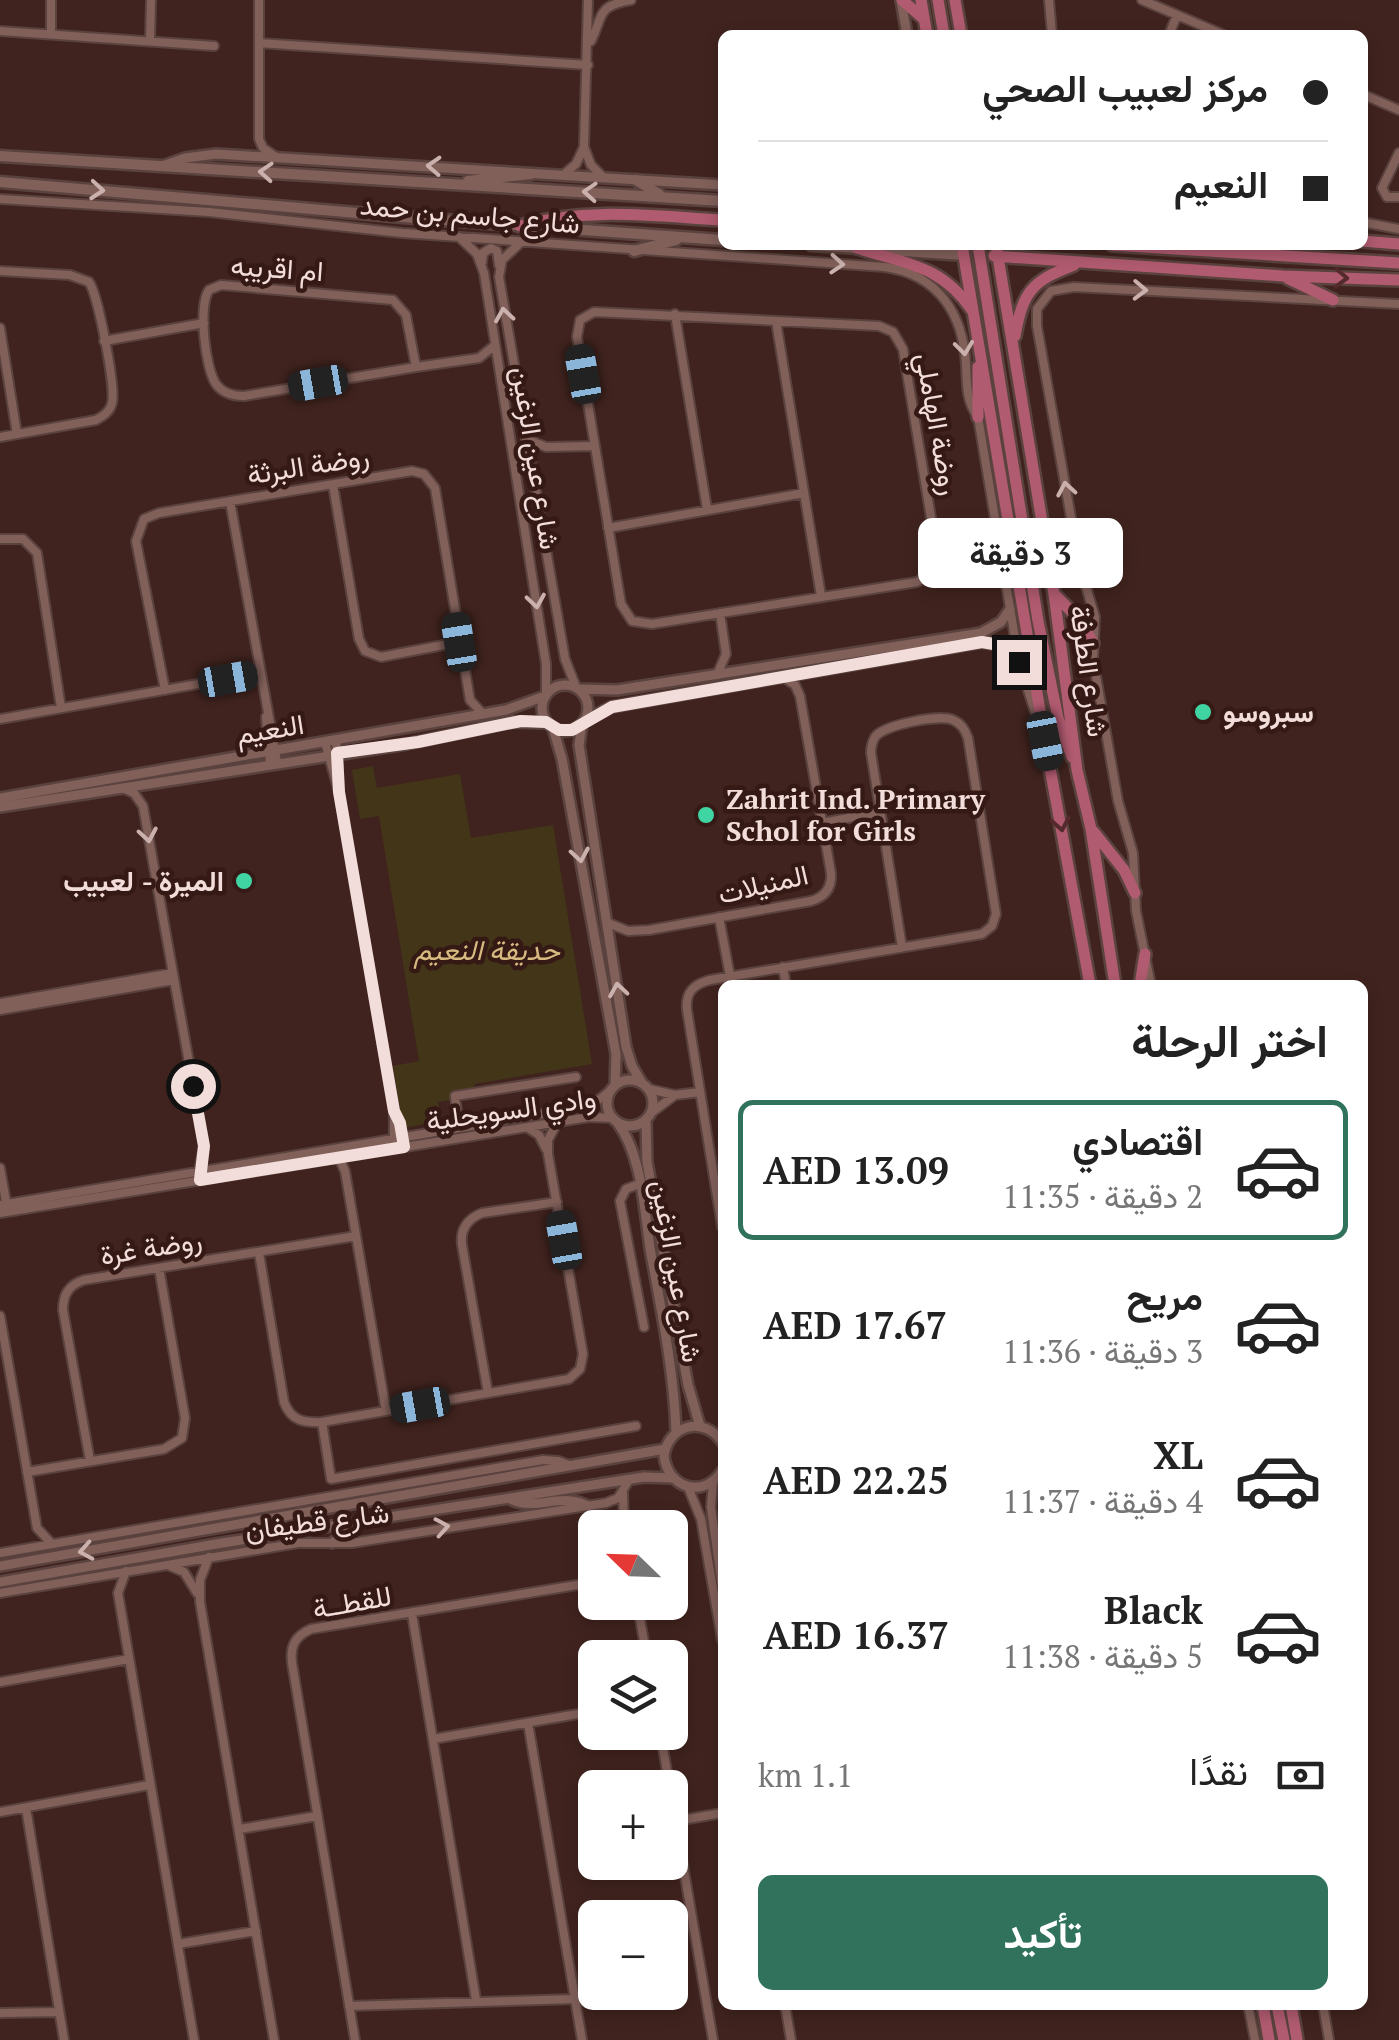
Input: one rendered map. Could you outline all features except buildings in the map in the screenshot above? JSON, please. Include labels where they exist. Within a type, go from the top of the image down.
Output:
[{"type":"main road","points":[[901,0],[924,19]]},
{"type":"main road","points":[[921,0],[925,30]]},
{"type":"main road","points":[[938,0],[943,30]]},
{"type":"main road","points":[[955,0],[960,30]]},
{"type":"main road","name":"شارع جاسم بن حمد","points":[[0,156],[718,201]]},
{"type":"main road","points":[[461,184],[479,178],[531,174]]},
{"type":"main road","points":[[636,180],[664,197]]},
{"type":"main road","name":"شارع جاسم بن حمد","points":[[0,182],[718,240]]},
{"type":"main road","points":[[520,226],[547,218],[605,213],[718,220]]},
{"type":"main road","points":[[634,251],[682,238]]},
{"type":"main road","points":[[1368,241],[1399,244]]},
{"type":"main road","points":[[864,250],[925,268],[956,290],[974,314]]},
{"type":"main road","points":[[974,250],[1038,622],[1058,718],[1078,770]]},
{"type":"main road","name":"شارع الطرفة","points":[[974,250],[974,314],[980,353],[1089,980]]},
{"type":"main road","points":[[1192,250],[1399,263]]},
{"type":"main road","points":[[997,251],[1079,263],[1399,280]]},
{"type":"main road","name":"شارع الطرفة","points":[[997,251],[1114,980]]},
{"type":"main road","points":[[1014,346],[1023,304],[1035,283],[1079,263]]},
{"type":"main road","points":[[1283,276],[1334,300]]},
{"type":"main road","points":[[978,417],[976,384],[980,353]]},
{"type":"main road","points":[[1054,594],[1080,620],[1093,642]]},
{"type":"main road","points":[[1091,829],[1124,870],[1134,893]]},
{"type":"main road","points":[[1141,980],[1145,954]]},
{"type":"main road","points":[[1264,2010],[1269,2040]]},
{"type":"main road","points":[[1278,2010],[1284,2040]]},
{"type":"main road","points":[[1293,2010],[1297,2040]]},
{"type":"street","points":[[50,0],[51,34]]},
{"type":"street","points":[[150,41],[151,0]]},
{"type":"street","points":[[259,0],[259,139],[263,148],[276,157]]},
{"type":"street","points":[[562,176],[576,164],[584,148],[588,0]]},
{"type":"street","points":[[589,45],[606,7],[630,0]]},
{"type":"street","points":[[901,0],[906,30]]},
{"type":"street","points":[[1049,0],[1052,30]]},
{"type":"street","points":[[1142,0],[1212,30]]},
{"type":"street","points":[[1170,30],[1177,15]]},
{"type":"street","points":[[0,31],[214,46]]},
{"type":"street","points":[[259,43],[588,65]]},
{"type":"street","points":[[1368,97],[1399,110]]},
{"type":"street","points":[[243,155],[259,139]]},
{"type":"street","points":[[584,148],[591,166],[604,178]]},
{"type":"street","points":[[1399,153],[1382,188],[1387,196],[1399,197]]},
{"type":"street","name":"شارع جاسم بن حمد","points":[[166,166],[195,156],[243,155],[718,186]]},
{"type":"street","name":"شارع جاسم بن حمد","points":[[0,199],[209,212],[459,237],[885,268],[912,274],[932,286]]},
{"type":"street","points":[[1368,223],[1399,229]]},
{"type":"street","name":"شارع عين الزغين","points":[[459,237],[473,249],[482,266],[546,664],[546,695]]},
{"type":"street","points":[[499,265],[511,249],[523,242]]},
{"type":"street","points":[[482,266],[483,253],[491,248],[497,251],[499,265]]},
{"type":"street","name":"شارع عين الزغين","points":[[499,265],[506,329],[566,659],[577,688]]},
{"type":"street","points":[[0,271],[83,278],[96,293],[113,398],[106,414],[96,420],[0,438]]},
{"type":"street","name":"ام اقريبه","points":[[204,323],[205,296],[221,285],[387,299],[399,304],[406,315],[416,367]]},
{"type":"street","name":"شارع الطرفة","points":[[932,286],[944,296],[958,319],[969,402],[978,417],[1019,662],[1045,741]]},
{"type":"street","name":"شارع الطرفة","points":[[1150,980],[1134,893],[1133,853],[1118,801],[1093,659],[1095,617],[1079,563],[1036,326],[1037,310],[1045,296],[1061,287],[1334,300]]},
{"type":"street","points":[[1334,300],[1399,304]]},
{"type":"street","name":"روضة الهاملي","points":[[594,312],[776,321],[879,326],[900,340],[937,550],[935,567],[920,580],[645,625],[632,621],[622,604],[608,528],[576,337],[580,320],[594,312]]},
{"type":"street","points":[[675,314],[707,509]]},
{"type":"street","points":[[776,321],[821,596]]},
{"type":"street","points":[[104,341],[204,323],[214,380],[223,391],[237,396],[479,358],[496,345]]},
{"type":"street","points":[[0,328],[18,434]]},
{"type":"street","points":[[479,358],[499,366]]},
{"type":"street","points":[[526,439],[546,448],[595,446]]},
{"type":"street","points":[[531,464],[546,448]]},
{"type":"street","name":"روضة البرثة","points":[[164,690],[136,533],[139,525],[151,515],[412,471],[428,478],[434,488],[470,700],[482,714]]},
{"type":"street","points":[[332,485],[359,639],[365,651],[381,656],[459,642]]},
{"type":"street","points":[[608,528],[804,493]]},
{"type":"street","points":[[230,501],[273,757]]},
{"type":"street","points":[[0,539],[23,539],[36,553],[62,708]]},
{"type":"street","points":[[675,1096],[629,1126],[615,1120],[608,1108],[616,1054],[562,759],[542,709],[546,695],[557,686],[610,691],[981,632],[1001,622],[1010,609]]},
{"type":"street","points":[[720,613],[726,654],[730,663],[742,670]]},
{"type":"street","points":[[550,725],[572,730],[612,707],[982,642],[1005,646],[1019,662]]},
{"type":"street","points":[[717,674],[726,654]]},
{"type":"street","points":[[0,718],[260,673]]},
{"type":"street","name":"المنيلات","points":[[608,923],[635,931],[816,900],[825,894],[831,879],[804,720],[797,688],[786,678]]},
{"type":"street","points":[[577,688],[588,704],[580,745],[628,1053],[654,1100],[649,1116]]},
{"type":"street","name":"النعيم","points":[[0,808],[123,788],[273,757],[324,742],[514,708],[546,695]]},
{"type":"street","points":[[462,717],[470,700]]},
{"type":"street","points":[[718,1203],[687,998],[696,985],[982,934],[995,921],[968,738],[962,726],[943,718],[888,727],[879,733],[871,753],[902,946]]},
{"type":"street","name":"النعيم","points":[[0,798],[273,757],[332,754],[418,742],[513,722],[550,725]]},
{"type":"street","points":[[332,754],[336,740]]},
{"type":"street","points":[[324,742],[332,754],[399,1143]]},
{"type":"street","points":[[123,788],[134,792],[143,806],[204,1146],[200,1176]]},
{"type":"street","points":[[822,824],[880,812]]},
{"type":"street","points":[[719,917],[730,976]]},
{"type":"street","points":[[783,967],[785,980]]},
{"type":"street","points":[[0,1006],[174,977]]},
{"type":"street","points":[[459,1128],[455,1096],[576,1077]]},
{"type":"street","points":[[613,1088],[626,1080],[675,1096],[700,1092]]},
{"type":"street","name":"وادي السويحلية","points":[[399,1143],[587,1105],[613,1088]]},
{"type":"street","name":"شارع عين الزغين","points":[[649,1116],[647,1162],[688,1385],[700,1426]]},
{"type":"street","name":"وادي السويحلية","points":[[3,1208],[399,1143],[589,1117],[615,1120]]},
{"type":"street","name":"شارع عين الزغين","points":[[615,1120],[630,1146],[640,1184],[672,1374],[676,1432]]},
{"type":"street","points":[[259,1253],[286,1408],[299,1420],[322,1422],[569,1379],[582,1362],[548,1154],[550,1134],[557,1122]]},
{"type":"street","points":[[528,1128],[538,1135],[548,1154]]},
{"type":"street","points":[[345,1171],[348,1151]]},
{"type":"street","points":[[337,1153],[345,1171],[386,1411]]},
{"type":"street","points":[[0,1168],[3,1208]]},
{"type":"street","points":[[640,1184],[626,1189],[620,1201],[644,1327]]},
{"type":"street","points":[[488,1394],[462,1245],[463,1230],[482,1213],[557,1202]]},
{"type":"street","name":"روضة غرة","points":[[90,1460],[63,1310],[70,1287],[84,1280],[356,1236]]},
{"type":"street","points":[[28,1472],[170,1447],[185,1432],[159,1268]]},
{"type":"street","points":[[0,1316],[37,1528],[45,1540],[54,1544]]},
{"type":"street","points":[[322,1422],[331,1479],[636,1426]]},
{"type":"street","points":[[718,1437],[700,1426],[687,1426],[676,1432],[664,1449],[664,1464],[672,1478],[688,1488],[701,1488],[718,1476]]},
{"type":"street","name":"شارع قطيفان","points":[[0,1566],[664,1449]]},
{"type":"street","name":"شارع قطيفان","points":[[0,1554],[543,1460],[572,1466]]},
{"type":"street","name":"شارع قطيفان","points":[[0,1582],[216,1544],[672,1478]]},
{"type":"street","points":[[712,1483],[718,1558]]},
{"type":"street","points":[[618,1510],[612,1501],[626,1485]]},
{"type":"street","points":[[623,1510],[626,1485]]},
{"type":"street","points":[[688,1488],[702,1519],[718,1616]]},
{"type":"street","points":[[509,1499],[523,1504],[569,1499],[588,1506]]},
{"type":"street","name":"شارع قطيفان","points":[[0,1593],[298,1543],[352,1543],[612,1501]]},
{"type":"street","points":[[332,1543],[358,1523]]},
{"type":"street","points":[[27,1548],[37,1528]]},
{"type":"street","points":[[216,1544],[200,1580],[200,1602],[274,2040]]},
{"type":"street","points":[[166,1565],[190,1579],[200,1602]]},
{"type":"street","points":[[118,1593],[126,1571]]},
{"type":"street","points":[[100,1576],[109,1580],[118,1593],[194,2040]]},
{"type":"street","name":"للقطــة","points":[[356,2040],[292,1663],[294,1643],[311,1629],[578,1585]]},
{"type":"street","points":[[412,1614],[476,2000]]},
{"type":"street","points":[[0,1682],[129,1659]]},
{"type":"street","points":[[433,1738],[578,1714]]},
{"type":"street","points":[[528,1722],[582,2040]]},
{"type":"street","points":[[0,1812],[149,1786]]},
{"type":"street","points":[[26,1808],[64,2040]]},
{"type":"street","points":[[688,1819],[718,1813]]},
{"type":"street","points":[[240,1829],[318,1816]]},
{"type":"street","points":[[686,1880],[713,2040]]},
{"type":"street","points":[[178,1944],[256,1931]]},
{"type":"street","points":[[350,2006],[576,1999]]},
{"type":"street","points":[[786,2010],[791,2040]]},
{"type":"street","points":[[1249,2010],[1254,2040]]},
{"type":"street","points":[[1324,2010],[1329,2040]]},
{"type":"street","points":[[0,2014],[58,2012]]},
{"type":"green space","name":"حديقة النعيم","points":[[373,766],[377,788],[460,774],[471,838],[553,825],[592,1064],[474,1084],[475,1096],[438,1102],[441,1121],[403,1128],[393,1066],[419,1061],[379,816],[360,819],[352,770]]},
{"type":"place","name":"سبروسو","points":[[1203,712]]},
{"type":"place","name":"Zahrit Ind. Primary Schol for Girls","points":[[706,815]]},
{"type":"place","name":"الميرة - لعبيب","points":[[244,881]]},
{"type":"route","points":[[193,1086],[204,1146],[200,1180],[404,1147],[362,933],[339,792],[337,753],[418,742],[521,721],[546,722],[559,730],[572,730],[612,707],[982,642],[1005,646],[1019,662]]}]
